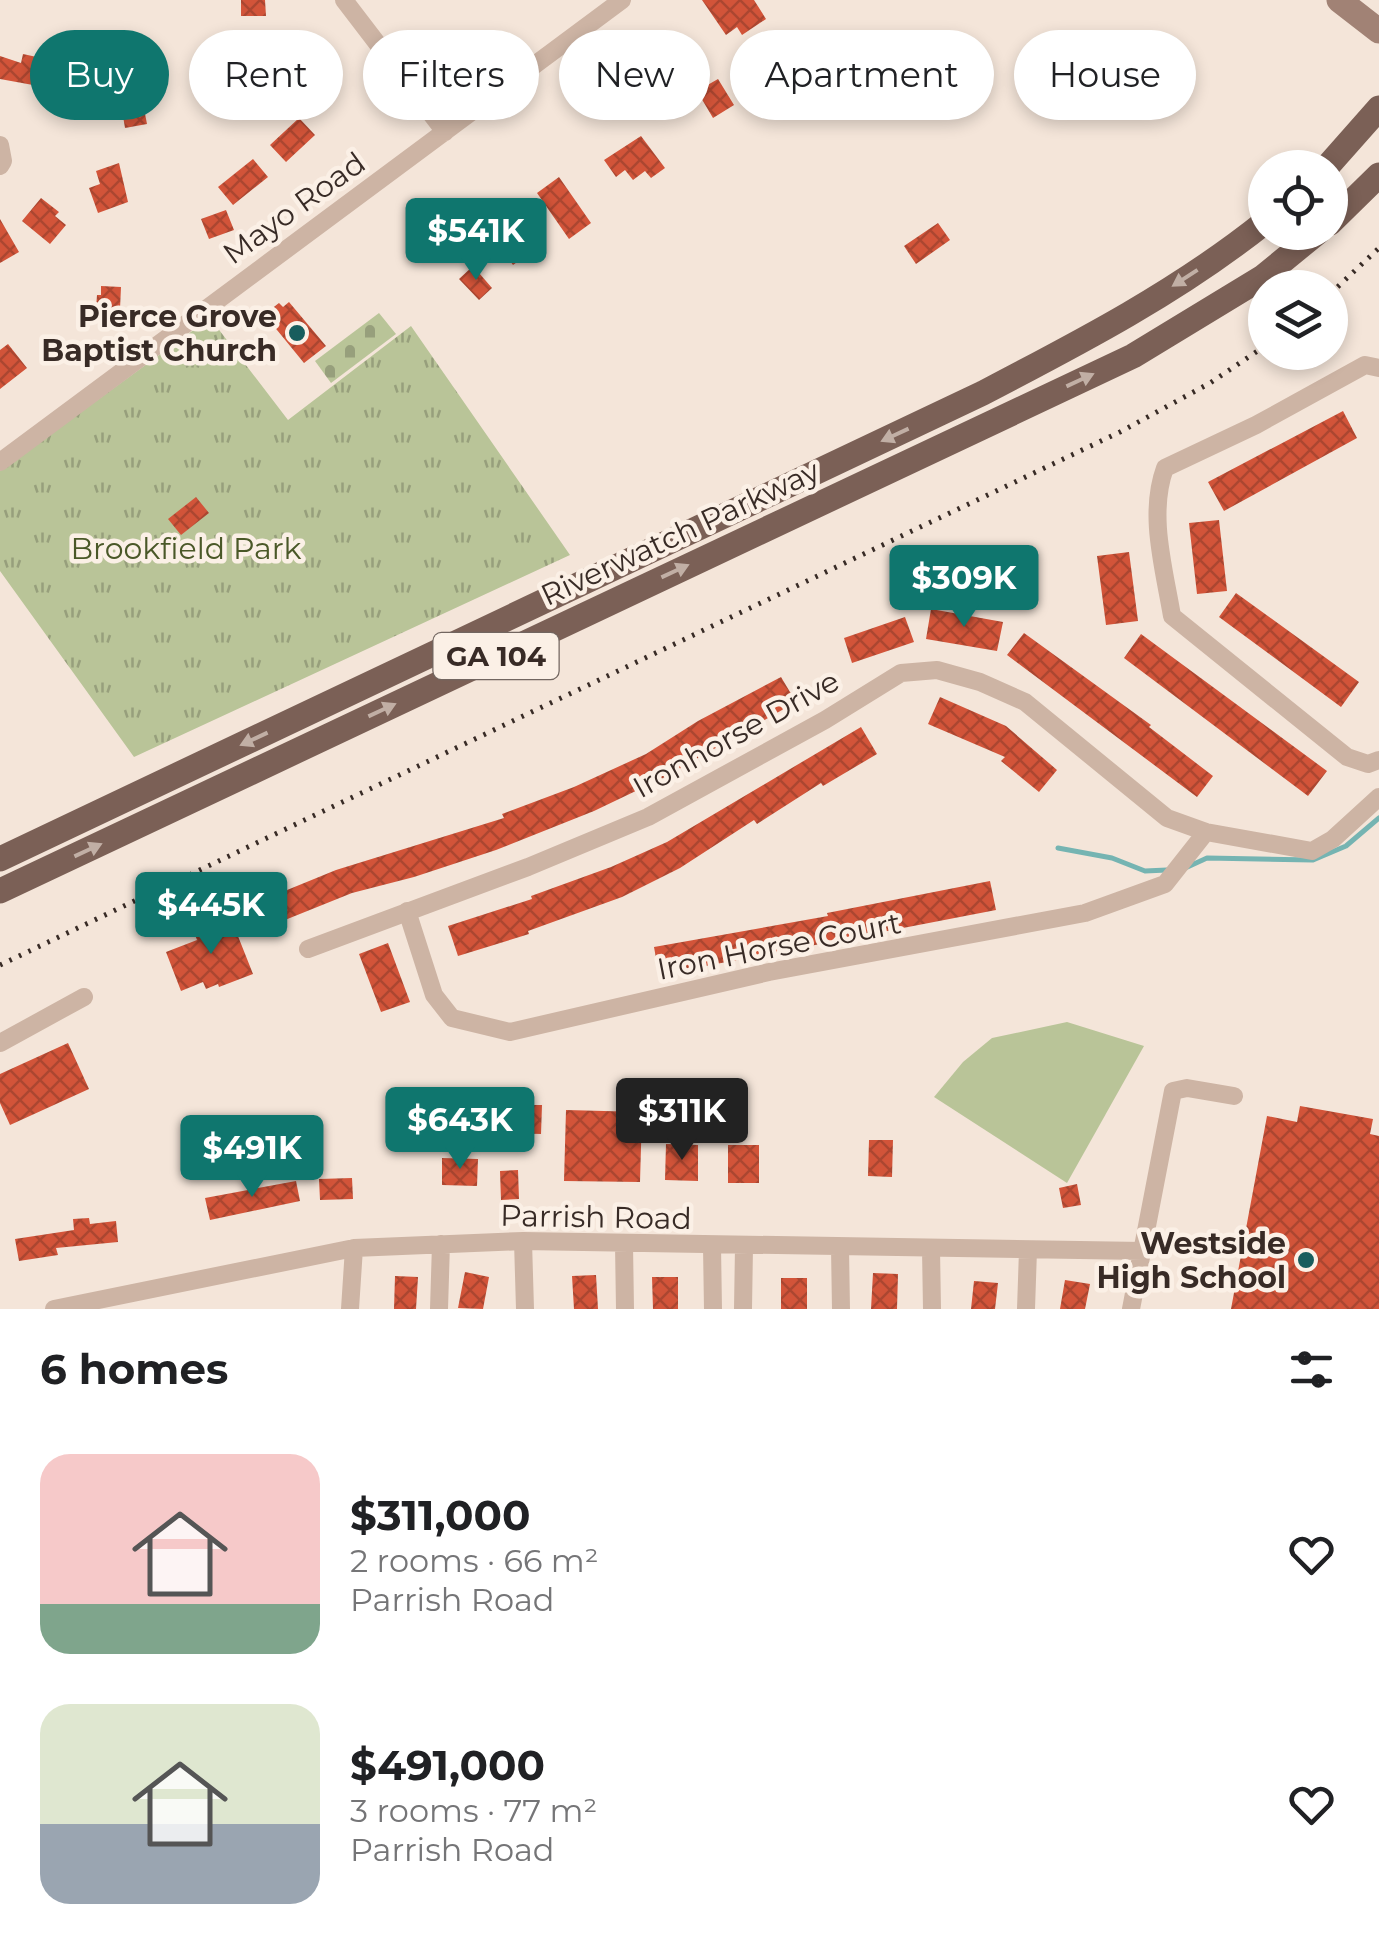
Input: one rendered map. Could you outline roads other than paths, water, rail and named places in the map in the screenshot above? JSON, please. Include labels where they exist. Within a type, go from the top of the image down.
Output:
[{"type":"main road","points":[[1342,150],[1379,108]]},
{"type":"main road","points":[[1348,205],[1379,175]]},
{"type":"main road","name":"Riverwatch Parkway","points":[[0,860],[984,393],[1115,324],[1248,236]]},
{"type":"main road","name":"Riverwatch Parkway","points":[[0,892],[1132,356],[1264,277],[1296,250]]},
{"type":"street","points":[[344,0],[445,132]]},
{"type":"street","name":"Mayo Road","points":[[0,462],[622,0]]},
{"type":"street","points":[[1339,0],[1379,31]]},
{"type":"street","points":[[0,145],[4,160],[0,166]]},
{"type":"street","points":[[1379,368],[1365,365],[1256,426],[1165,468],[1157,489],[1158,524],[1172,616],[1346,758],[1368,764],[1379,760]]},
{"type":"street","name":"Ironhorse Drive","points":[[308,949],[528,868],[648,817],[901,673],[938,670],[980,682],[1024,702],[1166,818],[1206,832],[1312,851],[1333,840],[1379,797]]},
{"type":"street","name":"Iron Horse Court","points":[[407,911],[434,995],[452,1018],[510,1032],[769,972],[1084,913],[1165,884],[1206,832]]},
{"type":"street","points":[[0,1043],[84,997]]},
{"type":"street","points":[[1131,1309],[1173,1090],[1188,1088],[1234,1096]]},
{"type":"street","points":[[522,1242],[525,1309]]},
{"type":"street","name":"Parrish Road","points":[[54,1309],[354,1248],[522,1242],[1142,1251]]},
{"type":"street","points":[[439,1309],[441,1244]]},
{"type":"street","points":[[624,1244],[625,1309]]},
{"type":"street","points":[[712,1246],[713,1309]]},
{"type":"street","points":[[744,1247],[744,1309]]},
{"type":"street","points":[[350,1309],[354,1248]]},
{"type":"street","points":[[840,1248],[841,1309]]},
{"type":"street","points":[[932,1249],[932,1309]]},
{"type":"street","points":[[1026,1309],[1028,1250]]},
{"type":"waterway","points":[[1183,869],[1207,858],[1313,860],[1346,846],[1379,818]]},
{"type":"waterway","points":[[1058,848],[1112,858],[1145,871],[1167,870]]},
{"type":"railway","points":[[1348,277],[1379,248]]},
{"type":"railway","points":[[0,965],[1120,432],[1248,357]]},
{"type":"place","name":"Pierce Grove Baptist Church","points":[[297,333]]},
{"type":"place","name":"Westside High School","points":[[1306,1260]]},
{"type":"park label","name":"Brookfield Park","points":[[186,548]]}]
